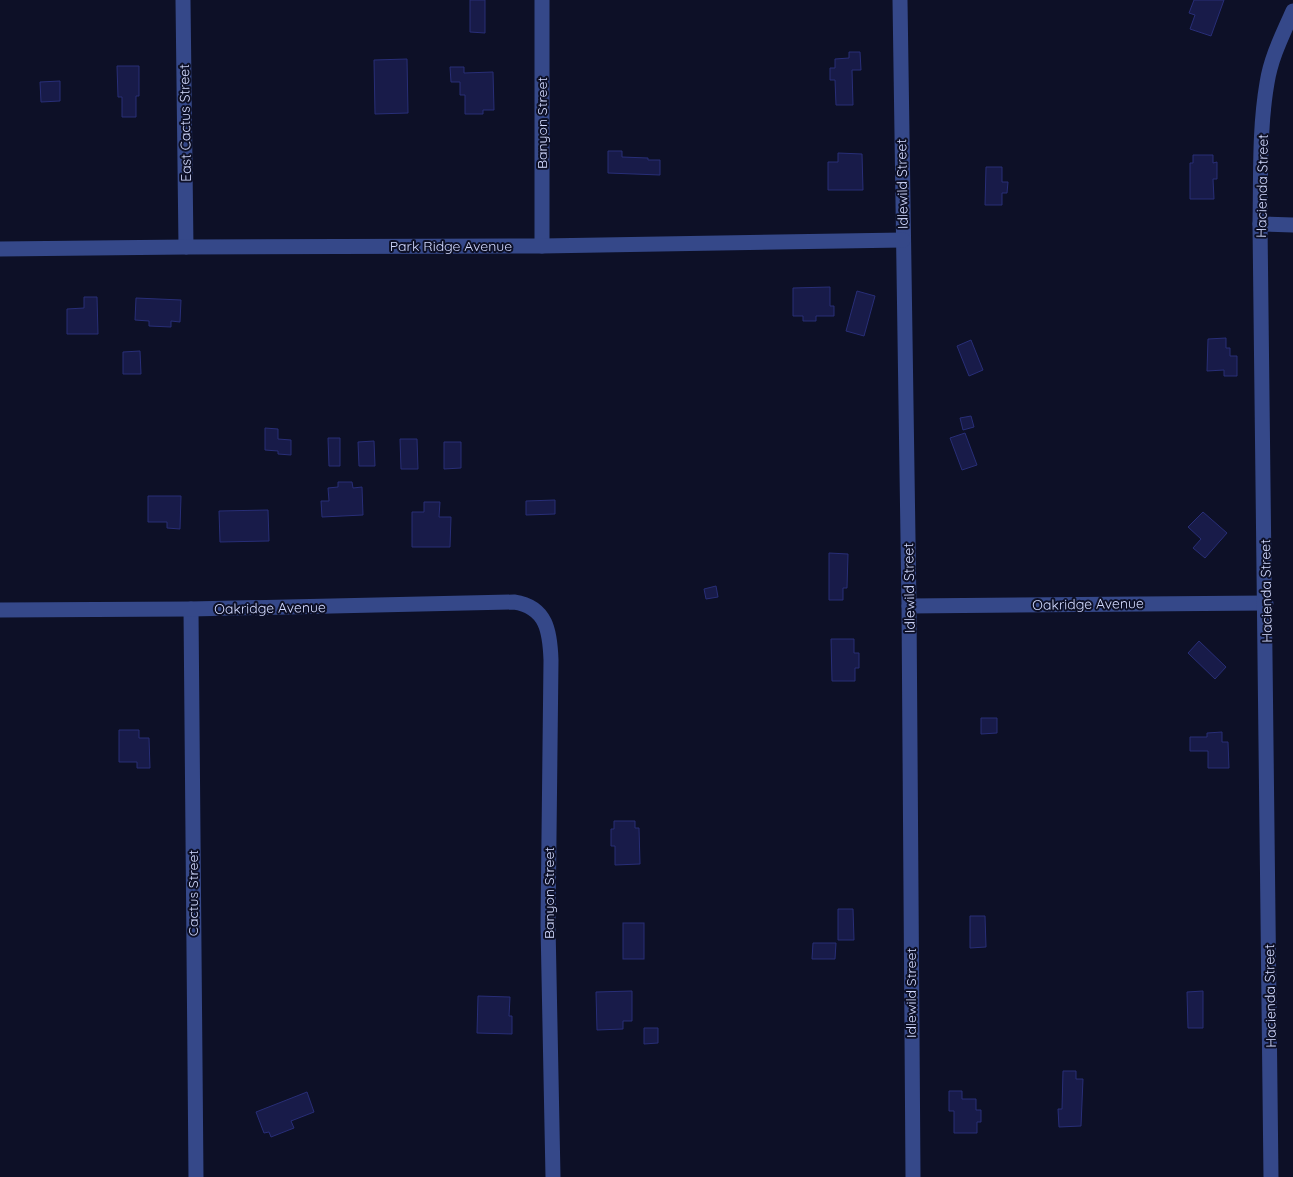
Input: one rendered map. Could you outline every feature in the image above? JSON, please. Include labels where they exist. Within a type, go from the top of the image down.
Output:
[{"type":"street","name":"East Cactus Street","points":[[183,0],[186,246]]},
{"type":"street","name":"Banyon Street","points":[[542,0],[542,246]]},
{"type":"street","name":"Idlewild Street","points":[[900,0],[910,606],[913,1177]]},
{"type":"street","name":"Hacienda Street","points":[[1271,1177],[1266,602],[1260,224],[1262,124],[1267,81],[1275,52],[1293,11]]},
{"type":"street","points":[[1260,224],[1293,225]]},
{"type":"street","name":"Park Ridge Avenue","points":[[0,249],[186,246],[542,246],[903,240]]},
{"type":"street","name":"Oakridge Avenue","points":[[0,610],[191,609],[514,602],[526,604],[538,612]]},
{"type":"street","name":"Oakridge Avenue","points":[[910,606],[1266,602]]},
{"type":"street","name":"Cactus Street","points":[[191,609],[196,1177]]},
{"type":"street","name":"Banyon Street","points":[[538,612],[547,626],[551,660],[548,925],[554,1177]]},
{"type":"building","points":[[470,0],[485,0],[485,33],[470,32]]},
{"type":"building","points":[[1194,0],[1224,0],[1211,36],[1190,29],[1195,15],[1189,13]]},
{"type":"building","points":[[849,52],[860,52],[861,70],[852,70],[853,105],[836,105],[835,80],[830,80],[830,68],[835,68],[835,59],[849,58]]},
{"type":"building","points":[[407,59],[408,113],[375,114],[374,60]]},
{"type":"building","points":[[117,66],[139,66],[139,96],[136,96],[136,117],[122,117],[122,97],[118,97]]},
{"type":"building","points":[[450,67],[464,67],[464,73],[493,72],[494,110],[483,110],[483,114],[465,114],[465,95],[460,95],[460,82],[451,82]]},
{"type":"building","points":[[60,81],[60,101],[41,102],[40,82]]},
{"type":"building","points":[[608,151],[622,151],[622,157],[660,160],[660,175],[608,173]]},
{"type":"building","points":[[838,153],[862,154],[863,190],[828,190],[828,162],[838,162]]},
{"type":"building","points":[[1193,155],[1213,155],[1213,163],[1217,162],[1217,179],[1213,179],[1214,199],[1190,199],[1190,163],[1193,163]]},
{"type":"building","points":[[986,167],[1002,167],[1002,182],[1008,182],[1007,193],[1002,193],[1002,205],[985,205]]},
{"type":"building","points":[[830,287],[830,306],[834,306],[834,316],[816,316],[816,321],[803,321],[803,316],[793,316],[793,288]]},
{"type":"building","points":[[857,291],[875,296],[864,336],[846,331]]},
{"type":"building","points":[[84,297],[97,297],[98,334],[67,334],[67,309],[84,308]]},
{"type":"building","points":[[136,298],[181,300],[180,322],[171,321],[171,327],[149,326],[149,321],[135,320]]},
{"type":"building","points":[[1226,338],[1226,348],[1230,348],[1230,356],[1237,356],[1237,376],[1224,376],[1224,370],[1207,371],[1208,339]]},
{"type":"building","points":[[971,340],[983,370],[969,376],[957,346]]},
{"type":"building","points":[[140,351],[141,374],[123,374],[123,352]]},
{"type":"building","points":[[971,416],[974,427],[963,430],[960,418]]},
{"type":"building","points":[[265,428],[278,429],[278,439],[291,440],[291,455],[265,450]]},
{"type":"building","points":[[965,433],[977,465],[962,470],[950,438]]},
{"type":"building","points":[[328,438],[340,438],[340,466],[329,466]]},
{"type":"building","points":[[400,439],[417,439],[418,469],[401,469]]},
{"type":"building","points":[[374,441],[375,466],[359,466],[358,442]]},
{"type":"building","points":[[444,442],[461,442],[461,468],[444,469]]},
{"type":"building","points":[[338,482],[352,482],[353,488],[362,487],[363,515],[322,517],[321,501],[329,501],[328,488],[338,487]]},
{"type":"building","points":[[148,496],[181,496],[180,529],[167,528],[167,522],[148,522]]},
{"type":"building","points":[[555,500],[555,514],[526,515],[526,501]]},
{"type":"building","points":[[424,502],[440,502],[439,517],[451,517],[450,547],[412,547],[412,512],[424,512]]},
{"type":"building","points":[[268,510],[269,541],[220,542],[219,511]]},
{"type":"building","points":[[1203,512],[1227,533],[1205,558],[1193,548],[1201,539],[1188,527]]},
{"type":"building","points":[[829,553],[848,554],[847,588],[843,588],[843,600],[829,600]]},
{"type":"building","points":[[716,586],[718,597],[706,599],[704,589]]},
{"type":"building","points":[[831,639],[854,639],[854,653],[859,653],[859,668],[855,668],[855,681],[832,681]]},
{"type":"building","points":[[1199,641],[1226,667],[1215,679],[1188,653]]},
{"type":"building","points":[[981,718],[997,718],[997,733],[981,734]]},
{"type":"building","points":[[119,730],[139,730],[139,738],[149,738],[150,768],[137,768],[137,762],[119,762]]},
{"type":"building","points":[[1222,732],[1222,742],[1228,742],[1229,768],[1208,768],[1208,751],[1190,751],[1190,737],[1207,737],[1207,733]]},
{"type":"building","points":[[614,821],[635,821],[635,828],[639,828],[640,864],[615,865],[615,846],[611,846],[611,829],[614,829]]},
{"type":"building","points":[[838,909],[853,909],[854,940],[838,940]]},
{"type":"building","points":[[970,916],[985,916],[986,947],[970,948]]},
{"type":"building","points":[[623,923],[644,923],[644,959],[623,959]]},
{"type":"building","points":[[813,943],[836,943],[835,959],[812,959]]},
{"type":"building","points":[[632,991],[632,1021],[623,1021],[623,1029],[597,1030],[596,992]]},
{"type":"building","points":[[1203,991],[1203,1028],[1188,1028],[1187,992]]},
{"type":"building","points":[[478,996],[510,997],[509,1016],[512,1016],[512,1034],[477,1033]]},
{"type":"building","points":[[644,1028],[658,1028],[658,1043],[644,1044]]},
{"type":"building","points":[[1063,1071],[1076,1071],[1076,1079],[1083,1079],[1081,1126],[1059,1127],[1058,1109],[1062,1109]]},
{"type":"building","points":[[949,1091],[962,1091],[962,1099],[976,1099],[976,1110],[981,1110],[981,1122],[977,1122],[977,1133],[954,1133],[954,1111],[949,1111]]},
{"type":"building","points":[[307,1092],[314,1112],[291,1121],[294,1128],[271,1137],[269,1132],[264,1133],[256,1112]]}]
